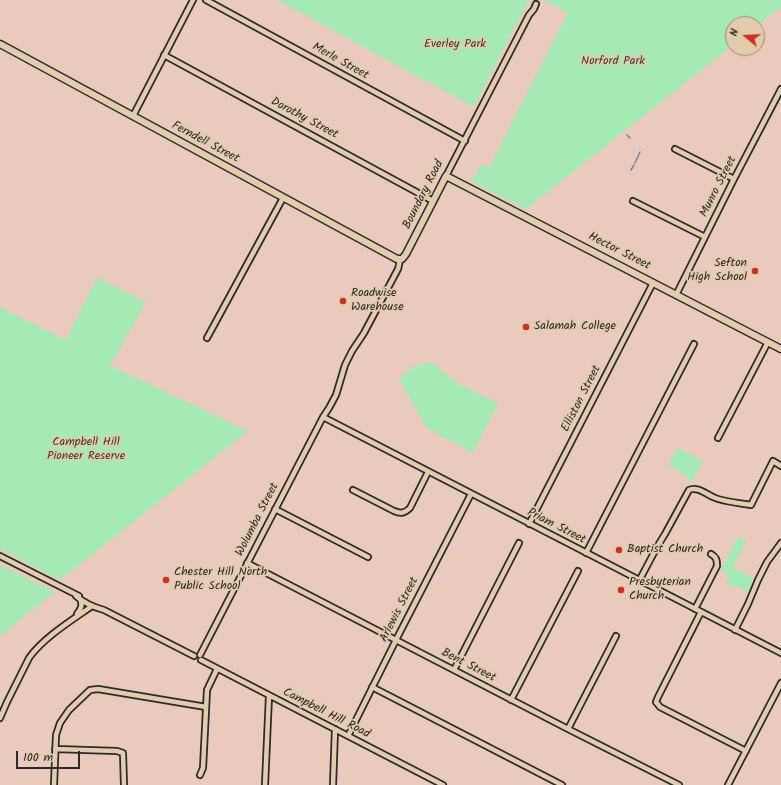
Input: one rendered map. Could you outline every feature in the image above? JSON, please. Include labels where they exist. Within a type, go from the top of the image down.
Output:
[{"type":"main road","name":"Ferndell Street","points":[[0,44],[393,258],[400,259]]},
{"type":"main road","name":"Boundary Road","points":[[400,259],[404,258],[446,176]]},
{"type":"main road","name":"Hector Street","points":[[446,176],[781,349]]},
{"type":"street","points":[[133,116],[193,0]]},
{"type":"street","name":"Merle Street","points":[[206,0],[465,141]]},
{"type":"street","name":"Boundary Road","points":[[446,176],[536,4]]},
{"type":"street","name":"Dorothy Street","points":[[164,55],[433,200]]},
{"type":"street","name":"Munro Street","points":[[676,294],[781,90]]},
{"type":"street","points":[[675,149],[734,179]]},
{"type":"street","points":[[207,338],[283,198]]},
{"type":"street","points":[[633,201],[706,237]]},
{"type":"street","name":"Boundary Road","points":[[336,395],[345,365],[398,270],[400,259]]},
{"type":"street","name":"Elliston Street","points":[[529,524],[653,283]]},
{"type":"street","points":[[718,438],[768,342]]},
{"type":"street","points":[[586,553],[694,344]]},
{"type":"street","name":"Wolumba Street","points":[[197,660],[197,654],[200,655],[322,417],[336,395]]},
{"type":"street","name":"Priam Street","points":[[322,417],[781,653]]},
{"type":"street","points":[[639,581],[689,490],[696,489],[714,498],[751,505],[773,462],[781,466]]},
{"type":"street","points":[[353,490],[398,513],[403,513],[410,508],[428,472]]},
{"type":"street","name":"Arlewis Street","points":[[348,736],[471,494]]},
{"type":"street","points":[[275,509],[368,557]]},
{"type":"street","points":[[454,670],[519,543]]},
{"type":"street","points":[[735,630],[767,562],[781,543]]},
{"type":"street","points":[[695,608],[717,566],[716,557],[711,554]]},
{"type":"street","name":"Campbell Hill Road","points":[[0,556],[70,592],[92,606],[104,610]]},
{"type":"street","name":"Bent Street","points":[[248,563],[511,700],[679,785]]},
{"type":"street","points":[[511,700],[578,570]]},
{"type":"street","name":"Campbell Hill Road","points":[[76,596],[96,604],[104,610],[197,660],[443,785]]},
{"type":"street","points":[[75,617],[82,607],[80,599]]},
{"type":"street","points":[[0,718],[33,651],[75,617],[92,606]]},
{"type":"street","points":[[701,612],[656,702],[660,708],[746,751]]},
{"type":"street","points":[[568,729],[616,636]]},
{"type":"street","points":[[200,775],[203,768],[207,690],[217,669]]},
{"type":"street","points":[[728,785],[781,682]]},
{"type":"street","points":[[372,687],[562,785]]},
{"type":"street","points":[[54,785],[56,735],[60,723],[69,710],[90,690],[98,689],[206,707]]},
{"type":"street","points":[[264,785],[269,696]]},
{"type":"street","points":[[333,785],[335,729]]},
{"type":"street","points":[[55,749],[117,751],[123,753],[124,785]]},
{"type":"green space","name":"Everley Park","points":[[277,0],[529,0],[474,107]]},
{"type":"green space","name":"Norford Park","points":[[544,0],[781,0],[781,7],[765,20],[765,16],[725,16],[725,51],[526,209],[472,182],[481,164],[489,168],[568,13]]},
{"type":"green space","name":"Campbell Hill Pioneer Reserve","points":[[97,278],[146,302],[110,366],[248,431],[60,580],[0,549],[0,307],[66,340]]},
{"type":"green space","points":[[431,362],[459,384],[498,403],[473,453],[427,428],[399,380],[413,367]]},
{"type":"green space","points":[[677,448],[703,461],[692,482],[688,480],[685,475],[668,465]]},
{"type":"green space","points":[[738,537],[746,541],[733,568],[754,578],[748,592],[737,586],[736,588],[726,583],[730,576],[720,571]]},
{"type":"green space","points":[[0,565],[55,592],[0,636]]},
{"type":"waterway","points":[[627,135],[630,138]]},
{"type":"waterway","points":[[635,163],[640,152]]},
{"type":"waterway","points":[[631,170],[634,165]]},
{"type":"place","name":"Sefton High School","points":[[755,271]]},
{"type":"place","name":"Roadwise Warehouse","points":[[343,301]]},
{"type":"place","name":"Salamah College","points":[[526,327]]},
{"type":"place","name":"Baptist Church","points":[[619,550]]},
{"type":"place","name":"Chester Hill North Public School","points":[[166,580]]},
{"type":"place","name":"Presbyterian Church","points":[[621,590]]}]
